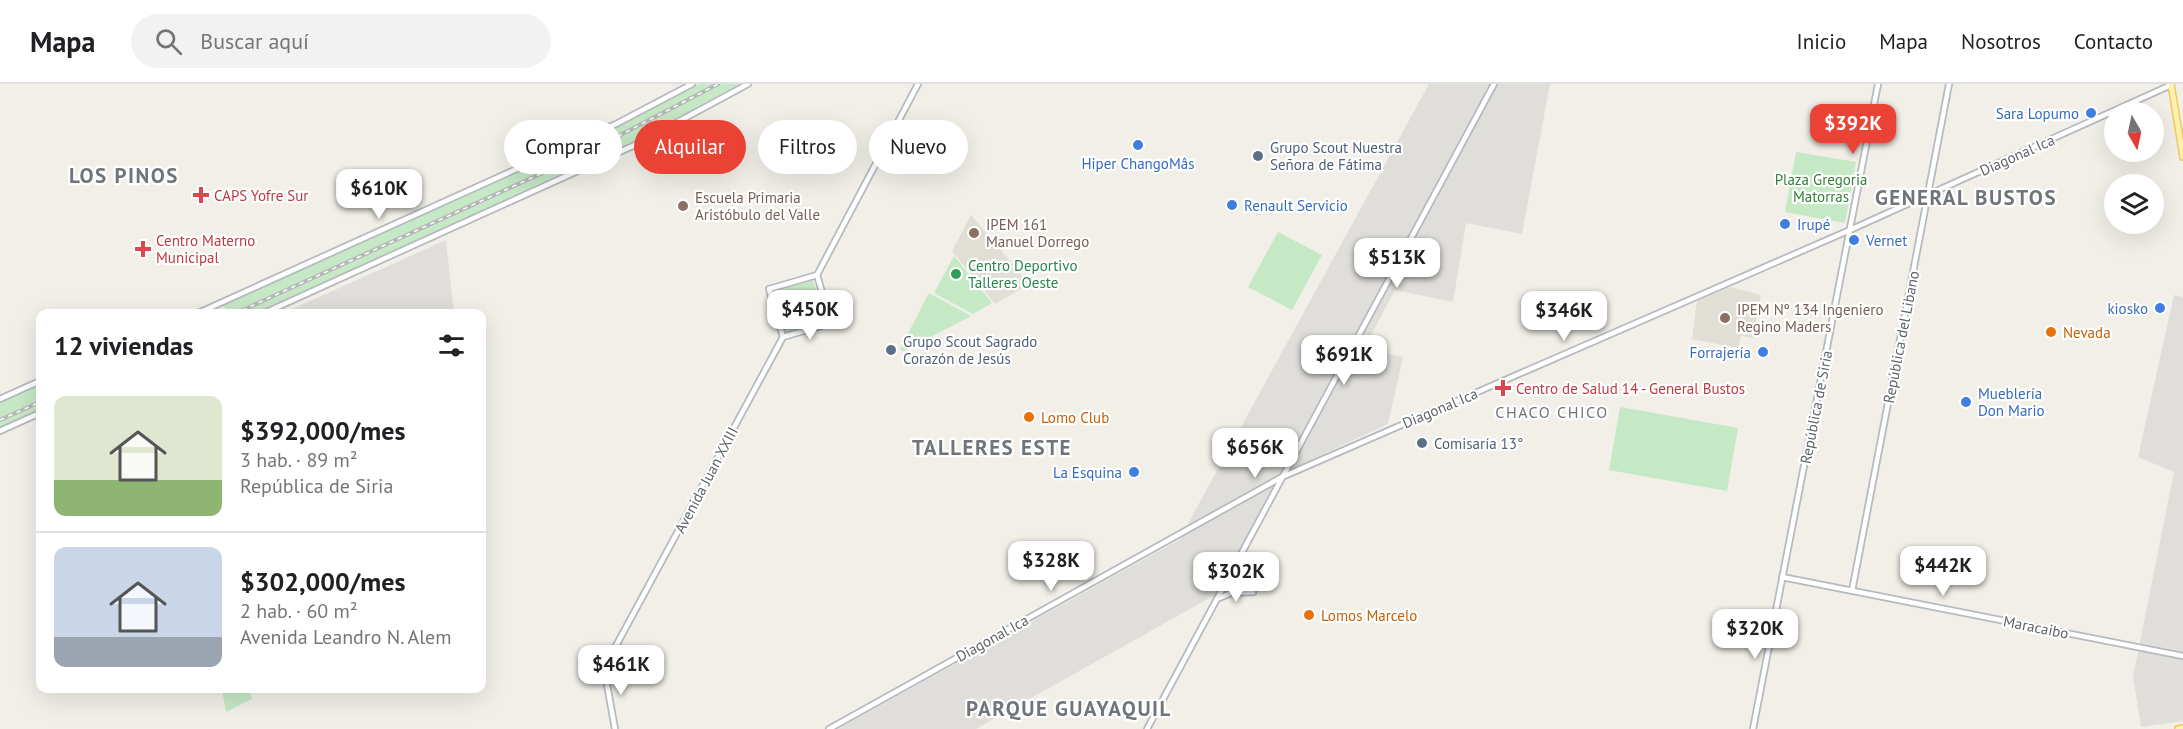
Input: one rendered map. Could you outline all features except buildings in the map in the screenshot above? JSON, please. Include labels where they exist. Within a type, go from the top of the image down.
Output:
[{"type":"main road","points":[[207,309],[607,129],[693,84]]},
{"type":"main road","points":[[273,309],[628,149],[748,84]]},
{"type":"main road","points":[[817,275],[769,289],[783,337],[831,323],[817,275],[918,84]]},
{"type":"main road","points":[[1147,729],[1494,84]]},
{"type":"main road","name":"República de Siria","points":[[1753,729],[1878,84]]},
{"type":"main road","name":"República del Libano","points":[[1852,591],[1949,84]]},
{"type":"main road","points":[[2171,85],[2183,157]]},
{"type":"main road","name":"Diagonal Ica","points":[[829,729],[1282,477],[1850,230],[2171,85]]},
{"type":"main road","name":"Avenida Juan XXIII","points":[[615,729],[604,668],[783,337]]},
{"type":"main road","points":[[0,399],[36,383]]},
{"type":"main road","points":[[0,431],[36,415]]},
{"type":"main road","points":[[1216,599],[1231,593],[1253,592],[1244,576],[1241,556]]},
{"type":"main road","name":"Maracaibo","points":[[1782,577],[2183,656]]},
{"type":"main road","points":[[2178,729],[2183,728]]},
{"type":"shaded area","points":[[1429,84],[1550,84],[1522,234],[1466,223],[1453,302],[1395,290],[1364,348],[1403,357],[1388,424],[1285,472],[1215,595],[976,729],[838,729],[1179,540]]},
{"type":"shaded area","points":[[971,215],[1029,284],[995,304],[952,251]]},
{"type":"shaded area","points":[[446,240],[454,309],[292,309]]},
{"type":"shaded area","name":"IPEM Nº 134 Ingeniero Regino Maders","points":[[1730,287],[1761,295],[1753,338],[1741,336],[1738,348],[1692,339],[1697,301]]},
{"type":"shaded area","points":[[2174,295],[2183,297],[2183,721],[2141,727],[2133,677],[2174,472],[2138,457]]},
{"type":"green space","points":[[699,84],[739,84],[673,120],[634,120],[634,141],[622,146],[622,123]]},
{"type":"green space","name":"Plaza Gregoria Matorras","points":[[1796,152],[1856,162],[1845,223],[1785,212]]},
{"type":"green space","points":[[510,174],[566,174],[263,309],[226,309],[224,306],[228,301]]},
{"type":"green space","points":[[1278,232],[1322,255],[1292,310],[1248,287]]},
{"type":"green space","name":"Centro Deportivo Talleres Oeste","points":[[954,256],[992,303],[973,314],[934,293]]},
{"type":"green space","points":[[813,280],[826,320],[786,332],[774,292]]},
{"type":"green space","points":[[929,293],[971,316],[904,351],[900,349]]},
{"type":"green space","points":[[36,387],[36,412],[0,428],[0,403]]},
{"type":"green space","points":[[1620,407],[1738,428],[1727,491],[1609,470]]},
{"type":"green space","points":[[223,693],[251,693],[252,699],[226,712]]},
{"type":"railway","points":[[245,309],[586,153],[718,84]]},
{"type":"railway","points":[[0,420],[36,404]]},
{"type":"place","name":"Sara Lopumo","points":[[2091,113]]},
{"type":"place","name":"Hiper ChangoMâs","points":[[1138,145]]},
{"type":"place","name":"Grupo Scout Nuestra Señora de Fátima","points":[[1258,156]]},
{"type":"place","name":"CAPS Yofre Sur","points":[[201,195]]},
{"type":"place","name":"Renault Servicio","points":[[1232,205]]},
{"type":"place","name":"Escuela Primaria Aristóbulo del Valle","points":[[683,206]]},
{"type":"place","name":"Irupé","points":[[1785,224]]},
{"type":"place","name":"IPEM 161 Manuel Dorrego","points":[[974,233]]},
{"type":"place","name":"Vernet","points":[[1854,240]]},
{"type":"place","name":"Centro Materno Municipal","points":[[143,249]]},
{"type":"place","name":"Centro Deportivo Talleres Oeste","points":[[956,274]]},
{"type":"place","name":"kiosko","points":[[2160,308]]},
{"type":"place","name":"IPEM Nº 134 Ingeniero Regino Maders","points":[[1725,318]]},
{"type":"place","name":"Nevada","points":[[2051,332]]},
{"type":"place","name":"Grupo Scout Sagrado Corazón de Jesús","points":[[891,350]]},
{"type":"place","name":"Forrajería","points":[[1763,352]]},
{"type":"place","name":"Centro de Salud 14 - General Bustos","points":[[1503,388]]},
{"type":"place","name":"Mueblería Don Mario","points":[[1966,402]]},
{"type":"place","name":"Lomo Club","points":[[1029,417]]},
{"type":"place","name":"Comisaría 13°","points":[[1422,443]]},
{"type":"place","name":"La Esquina","points":[[1134,472]]},
{"type":"place","name":"Lomos Marcelo","points":[[1309,615]]},
{"type":"district","name":"LOS PINOS","points":[[124,175]]},
{"type":"district","name":"GENERAL BUSTOS","points":[[1966,197]]},
{"type":"district","name":"CHACO CHICO","points":[[1552,412]]},
{"type":"district","name":"TALLERES ESTE","points":[[992,447]]},
{"type":"district","name":"PARQUE GUAYAQUIL","points":[[1069,708]]}]
